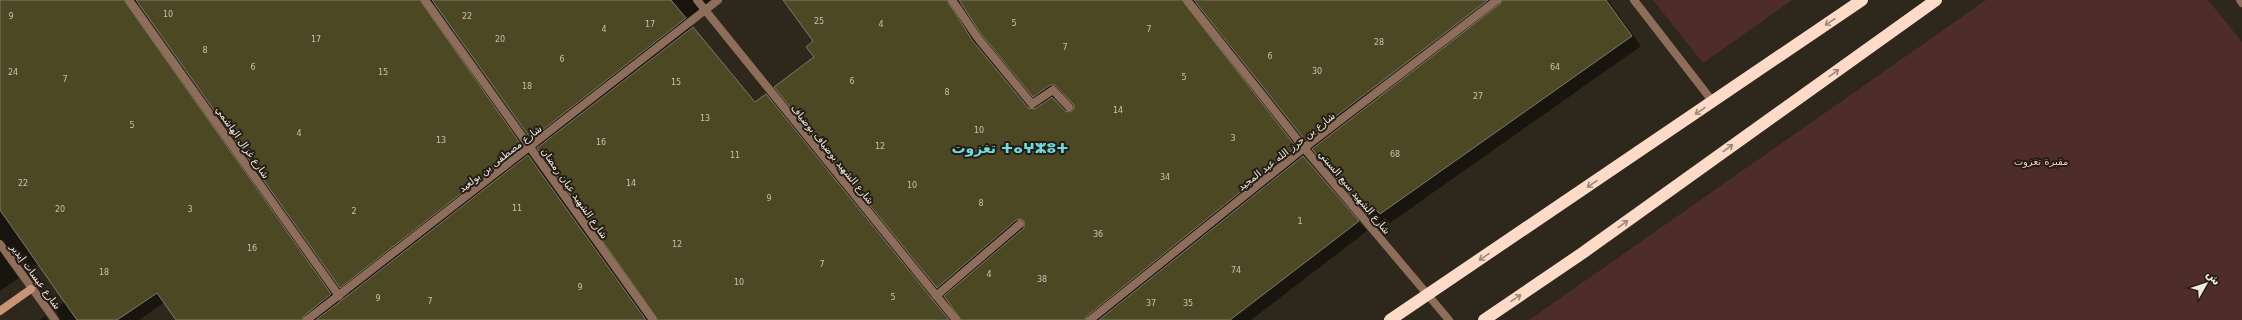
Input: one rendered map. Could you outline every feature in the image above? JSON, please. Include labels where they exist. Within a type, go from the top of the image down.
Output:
[{"type":"highway","points":[[1390,320],[1862,0]]},
{"type":"highway","points":[[1484,320],[1597,242],[1936,0]]},
{"type":"street","name":"شارع غزال الهاشمي","points":[[129,0],[339,296]]},
{"type":"street","name":"شارع الشهيد عبان رمضان","points":[[424,0],[653,320]]},
{"type":"street","name":"شارع الشهيد بوضياف بوضياف","points":[[697,0],[704,11],[956,320]]},
{"type":"street","name":"شارع مصطفى بن بولعيد","points":[[307,320],[530,148],[718,0]]},
{"type":"street","points":[[952,0],[977,37],[1032,104],[1053,90],[1068,107]]},
{"type":"street","name":"شارع الشهيد سبع السبتي","points":[[1187,0],[1304,148],[1429,294],[1449,320]]},
{"type":"street","name":"شارع بن حرز الله عبد المجيد","points":[[1090,320],[1304,148],[1497,0]]},
{"type":"street","points":[[1634,0],[1713,102]]},
{"type":"street","points":[[936,296],[1020,224]]},
{"type":"street","name":"شارع عيسات إيدير","points":[[0,244],[55,320]]},
{"type":"street","points":[[0,311],[31,288]]},
{"type":"green space","points":[[1653,0],[1792,0],[1703,63]]},
{"type":"green space","name":"مقبرة تغزوت","points":[[1986,0],[2208,0],[2242,42],[2242,320],[1529,320]]},
{"type":"building","points":[[0,0],[124,0],[331,294],[304,316],[302,320],[176,320],[157,293],[117,320],[77,320],[0,210]]},
{"type":"building","points":[[136,0],[420,0],[522,146],[340,288]]},
{"type":"building","points":[[432,0],[671,0],[686,18],[531,139]]},
{"type":"building","points":[[783,0],[947,0],[972,40],[1028,108],[1035,109],[1052,97],[1065,111],[1070,112],[1074,109],[1074,105],[1055,85],[1050,85],[1033,97],[981,34],[959,0],[1182,0],[1296,147],[1087,316],[1085,320],[961,320],[944,296],[1024,228],[1024,221],[1021,219],[1016,220],[937,288],[774,87],[814,57],[806,47],[813,41]]},
{"type":"building","points":[[1194,0],[1488,0],[1305,140]]},
{"type":"building","points":[[1502,0],[1606,0],[1632,36],[1380,214],[1375,209],[1367,215],[1312,149],[1500,4]]},
{"type":"building","points":[[693,27],[755,102],[766,94],[949,320],[658,320],[537,148]]},
{"type":"building","points":[[528,155],[646,320],[316,320],[342,300]]},
{"type":"building","points":[[1303,156],[1359,221],[1230,320],[1099,320]]},
{"type":"district","name":"تغزوت ⵜⴰⵖⵣⵓⵜ","points":[[1010,148]]}]
